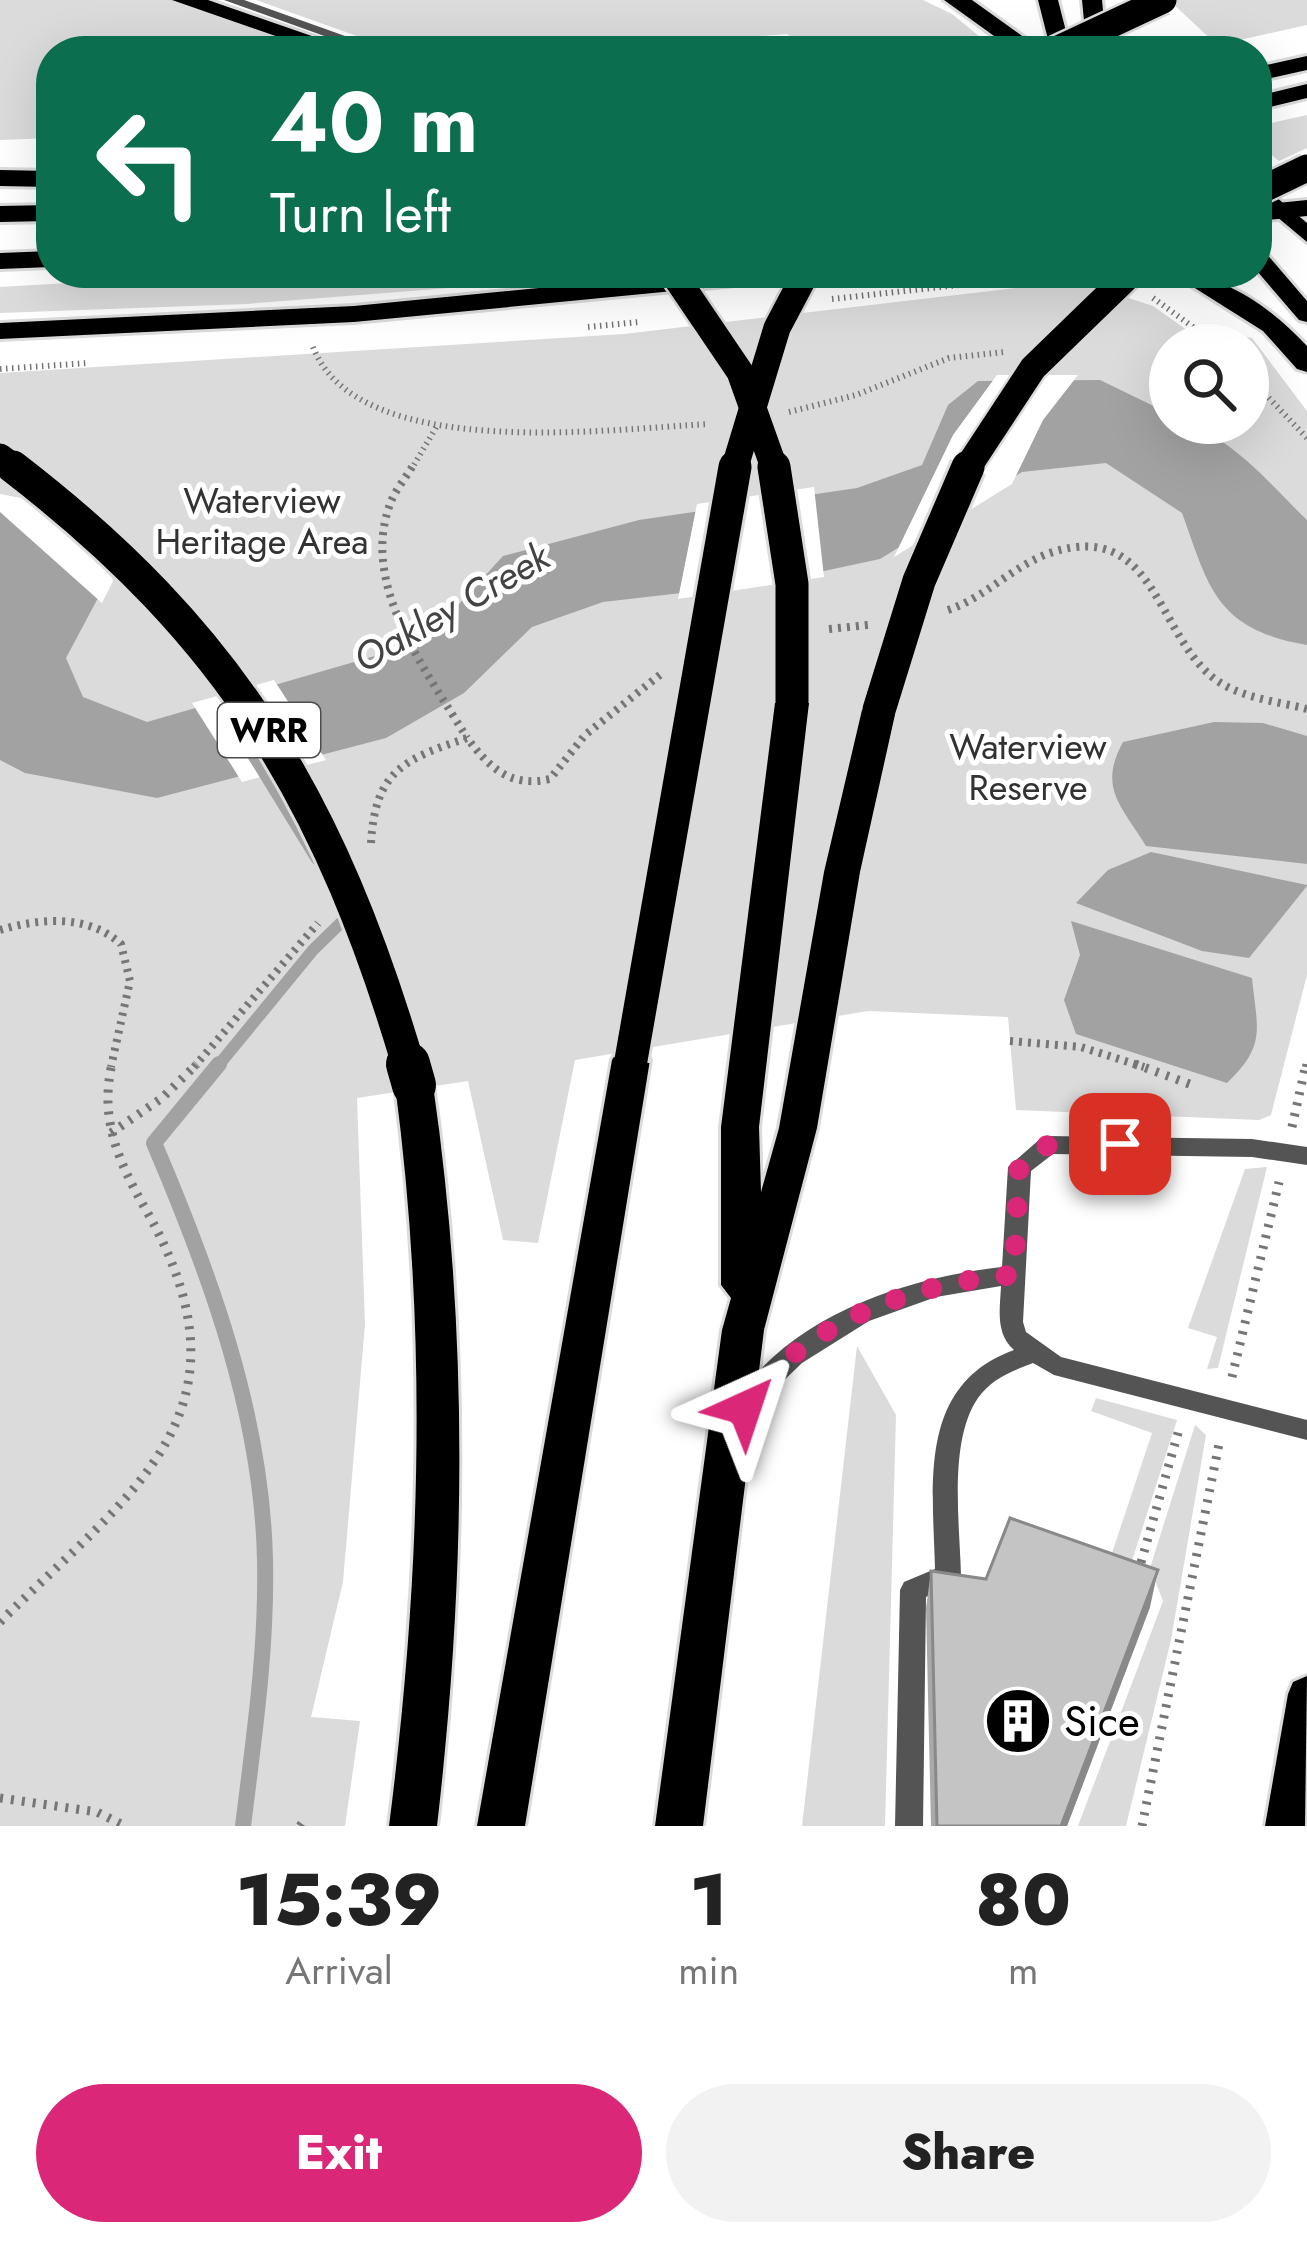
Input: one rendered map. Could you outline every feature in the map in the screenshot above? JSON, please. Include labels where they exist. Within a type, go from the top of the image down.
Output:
[{"type":"highway","points":[[184,0],[296,36]]},
{"type":"highway","points":[[956,0],[1009,36]]},
{"type":"highway","points":[[1089,36],[1163,0]]},
{"type":"highway","points":[[1272,71],[1307,63]]},
{"type":"highway","points":[[1272,99],[1307,91]]},
{"type":"highway","points":[[1272,183],[1307,168]]},
{"type":"highway","points":[[0,178],[36,179]]},
{"type":"highway","points":[[0,214],[36,213]]},
{"type":"highway","points":[[0,261],[36,260]]},
{"type":"highway","points":[[0,332],[354,314],[623,288]]},
{"type":"highway","points":[[684,288],[734,356],[775,467],[794,568],[792,703],[740,1126],[743,1330]]},
{"type":"highway","points":[[502,1826],[732,476],[762,370],[799,288]]},
{"type":"highway","points":[[679,1826],[743,1330],[798,1128],[842,872],[879,710],[915,583],[967,461],[1002,404],[1047,350],[1115,288]]},
{"type":"highway","points":[[1211,288],[1274,325],[1307,363]]},
{"type":"highway","name":"WRR","points":[[0,457],[92,528],[153,585],[262,718],[308,793],[349,879],[383,969],[414,1085],[432,1198],[443,1459],[436,1604],[413,1826]]},
{"type":"main road","points":[[1048,0],[1055,36]]},
{"type":"main road","points":[[1092,0],[1098,36]]},
{"type":"main road","points":[[1282,210],[1307,235]]},
{"type":"main road","points":[[1272,274],[1307,315]]},
{"type":"main road","points":[[1285,1826],[1307,1694]]},
{"type":"lane","points":[[231,0],[336,36]]},
{"type":"lane","points":[[1307,1156],[1252,1148],[1048,1145],[1019,1167],[1011,1322],[1016,1338],[1054,1365],[1307,1430]]},
{"type":"lane","points":[[727,1436],[762,1380],[817,1338],[926,1288],[1014,1275]]},
{"type":"lane","points":[[909,1826],[913,1590],[948,1576],[947,1450],[953,1423],[985,1373],[1032,1353]]},
{"type":"path","points":[[1150,308],[1166,302]]},
{"type":"path","points":[[313,347],[333,383],[362,404],[438,424],[717,423]]},
{"type":"path","points":[[772,415],[839,400],[941,359],[1007,352]]},
{"type":"path","points":[[1269,398],[1307,438]]},
{"type":"path","points":[[438,424],[388,508],[385,571],[412,645],[467,738]]},
{"type":"path","points":[[941,612],[980,598],[1030,558],[1070,548],[1110,550],[1140,567],[1191,655],[1215,680],[1307,709]]},
{"type":"path","points":[[812,630],[871,624]]},
{"type":"path","points":[[598,723],[646,682],[678,664]]},
{"type":"path","points":[[0,930],[28,922],[76,924],[111,935],[128,956],[129,988],[110,1057],[106,1116],[125,1174],[164,1234],[183,1276],[193,1354],[187,1396],[170,1449],[0,1622]]},
{"type":"path","points":[[1010,1041],[1058,1042],[1195,1086]]},
{"type":"path","points":[[1122,1574],[1137,1579],[1187,1401]]},
{"type":"path","points":[[0,1798],[97,1812],[124,1826]]},
{"type":"green space","points":[[0,0],[197,0],[313,36],[36,36],[36,139],[0,140]]},
{"type":"green space","points":[[256,0],[923,0],[952,14],[979,36],[787,34],[357,36]]},
{"type":"green space","points":[[1169,0],[1307,0],[1307,25],[1258,36],[1207,36]]},
{"type":"green space","points":[[1307,115],[1307,148],[1279,161],[1272,155],[1272,123]]},
{"type":"green space","points":[[0,287],[449,288],[246,304],[0,313]]},
{"type":"green space","name":"Waterview Reserve","points":[[1016,288],[1098,288],[1153,306],[1178,324],[1149,324],[1149,444],[1269,444],[1269,361],[1307,411],[1307,975],[1271,1115],[1259,1120],[1016,1110],[1008,1017],[868,1011],[575,1060],[538,1243],[503,1240],[468,1081],[357,1098],[365,1324],[343,1582],[311,1717],[360,1721],[345,1826],[0,1826],[0,373],[624,334]]},
{"type":"green space","points":[[1267,1167],[1218,1368],[1207,1369],[1217,1337],[1188,1328],[1245,1169]]},
{"type":"green space","points":[[857,1346],[896,1415],[885,1826],[802,1826]]},
{"type":"green space","points":[[1096,1398],[1177,1420],[1131,1564],[1110,1559],[1152,1433],[1091,1411]]},
{"type":"green space","points":[[1195,1425],[1206,1435],[1171,1640],[1126,1826],[1078,1826],[1163,1601],[1150,1568]]},
{"type":"shaded area","points":[[1100,380],[1149,404],[1149,444],[1227,445],[1307,520],[1307,645],[1276,638],[1234,616],[1209,583],[1182,513],[1106,463],[1022,472],[880,559],[768,583],[603,602],[532,627],[464,693],[386,738],[157,798],[25,773],[0,760],[0,500],[107,581],[66,658],[83,697],[147,722],[385,653],[439,626],[503,556],[639,520],[857,488],[922,465],[948,405],[978,381]]},
{"type":"shaded area","points":[[1214,722],[1263,723],[1307,736],[1307,864],[1146,846],[1121,807],[1113,784],[1123,742]]},
{"type":"shaded area","points":[[1151,852],[1307,886],[1249,958],[1202,951],[1076,903],[1108,870]]},
{"type":"shaded area","points":[[1071,921],[1252,978],[1256,1035],[1240,1070],[1227,1083],[1076,1034],[1064,1000],[1080,955]]},
{"type":"pier","points":[[997,375],[1078,375],[1043,420],[1012,484],[894,557],[953,435]]},
{"type":"pier","points":[[814,487],[824,577],[678,599],[697,504]]},
{"type":"pier","points":[[0,494],[98,513],[113,581],[102,603],[0,512]]},
{"type":"pier","points":[[274,680],[326,760],[242,782],[192,703]]},
{"type":"building","name":"Sice","points":[[1010,1518],[1158,1570],[1061,1826],[937,1826],[931,1571],[986,1579]]},
{"type":"waterway","points":[[253,755],[317,859]]},
{"type":"waterway","points":[[217,1067],[313,950],[354,910]]},
{"type":"waterway","points":[[219,1064],[154,1143],[195,1243],[229,1346],[262,1506],[264,1627],[243,1826]]},
{"type":"place","name":"Sice","points":[[1018,1721]]},
{"type":"route","points":[[745,1408],[762,1380],[844,1323],[926,1288],[1014,1275],[1019,1167],[1048,1145],[1120,1144]]},
{"type":"park label","name":"Waterview Heritage Area","points":[[262,520]]},
{"type":"water label","name":"Oakley Creek","points":[[451,607]]}]
